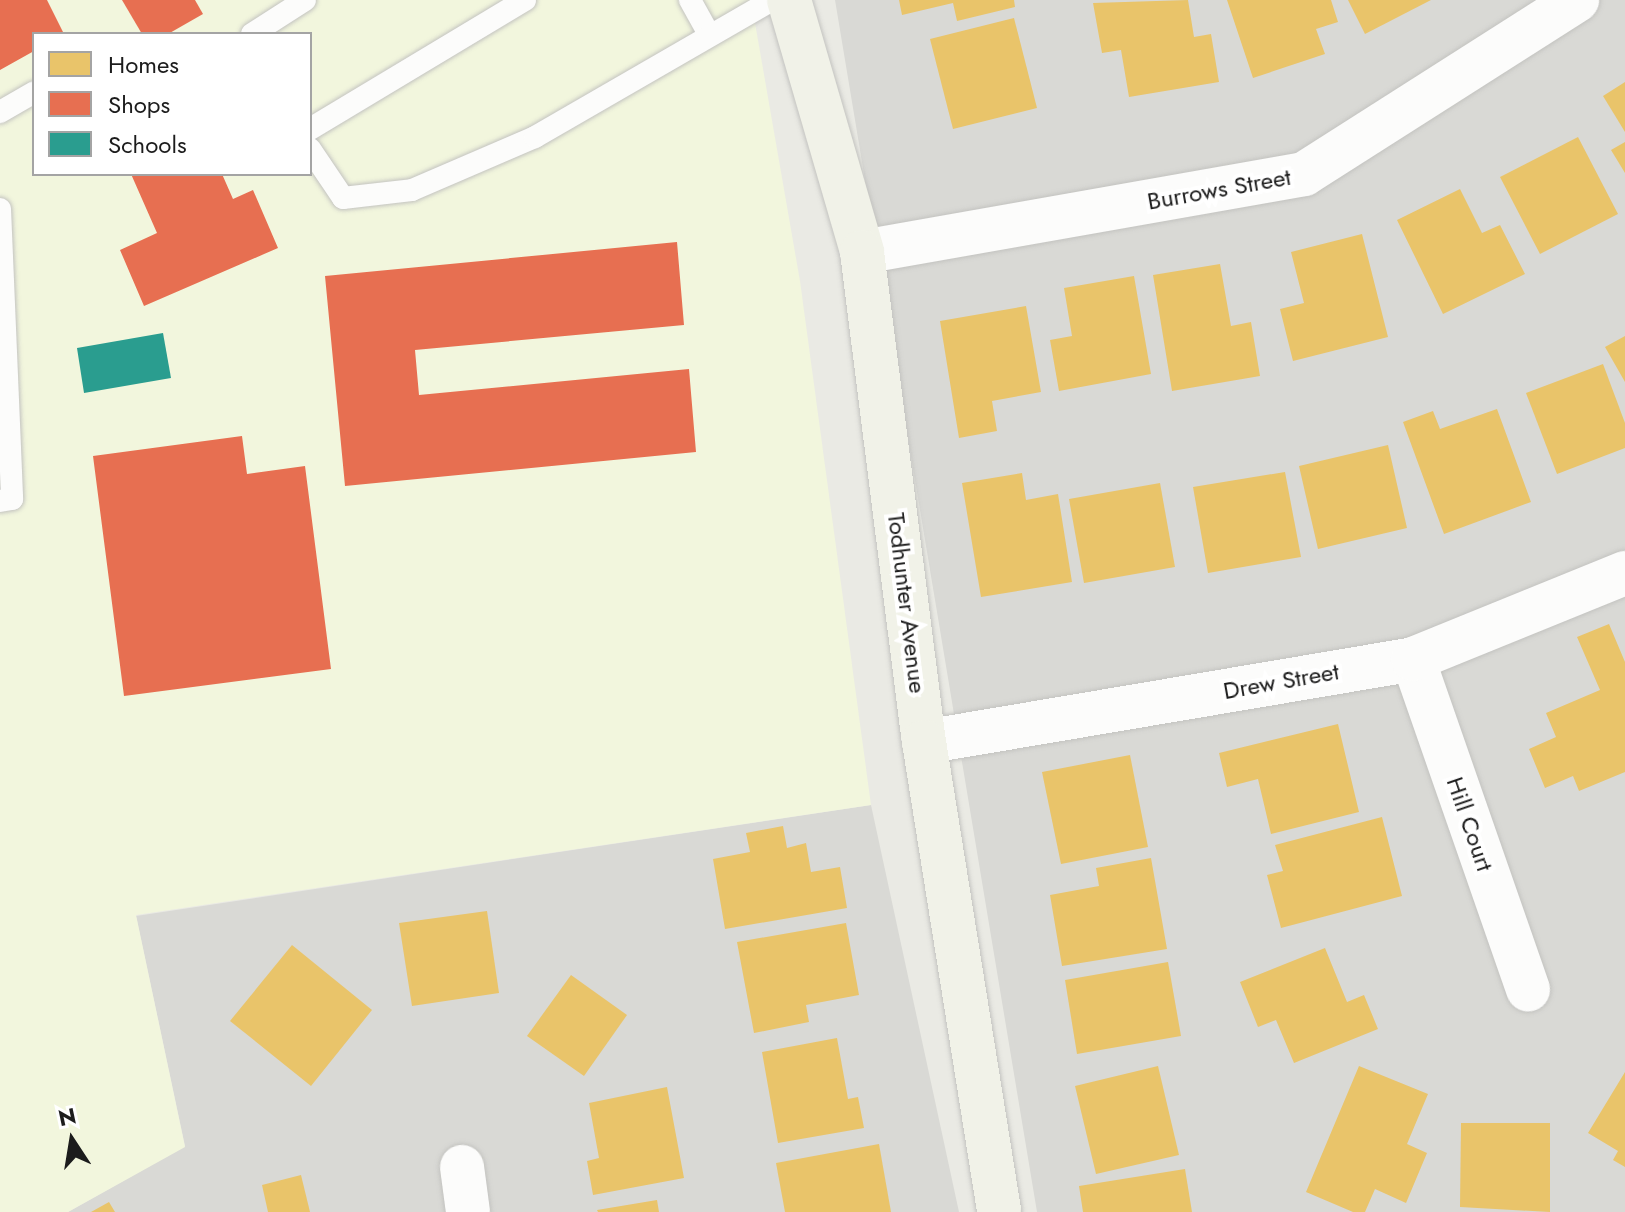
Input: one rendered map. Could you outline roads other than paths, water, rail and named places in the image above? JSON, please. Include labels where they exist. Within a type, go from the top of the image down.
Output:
[{"type":"street","name":"Todhunter Avenue","points":[[789,0],[862,252],[924,742],[999,1212]]},
{"type":"street","name":"Burrows Street","points":[[862,252],[1304,174],[1577,0]]},
{"type":"street","name":"Drew Street","points":[[924,742],[1413,659],[1625,573]]},
{"type":"street","name":"Hill Court","points":[[1413,659],[1528,990]]},
{"type":"street","points":[[462,1167],[468,1212]]},
{"type":"lane","points":[[255,32],[305,0]]},
{"type":"lane","points":[[312,128],[525,0]]},
{"type":"lane","points":[[690,0],[708,32]]},
{"type":"lane","points":[[312,152],[343,198],[412,190],[535,137],[708,32],[772,0]]},
{"type":"lane","points":[[0,112],[32,93]]},
{"type":"lane","points":[[0,209],[12,499],[0,501]]}]
